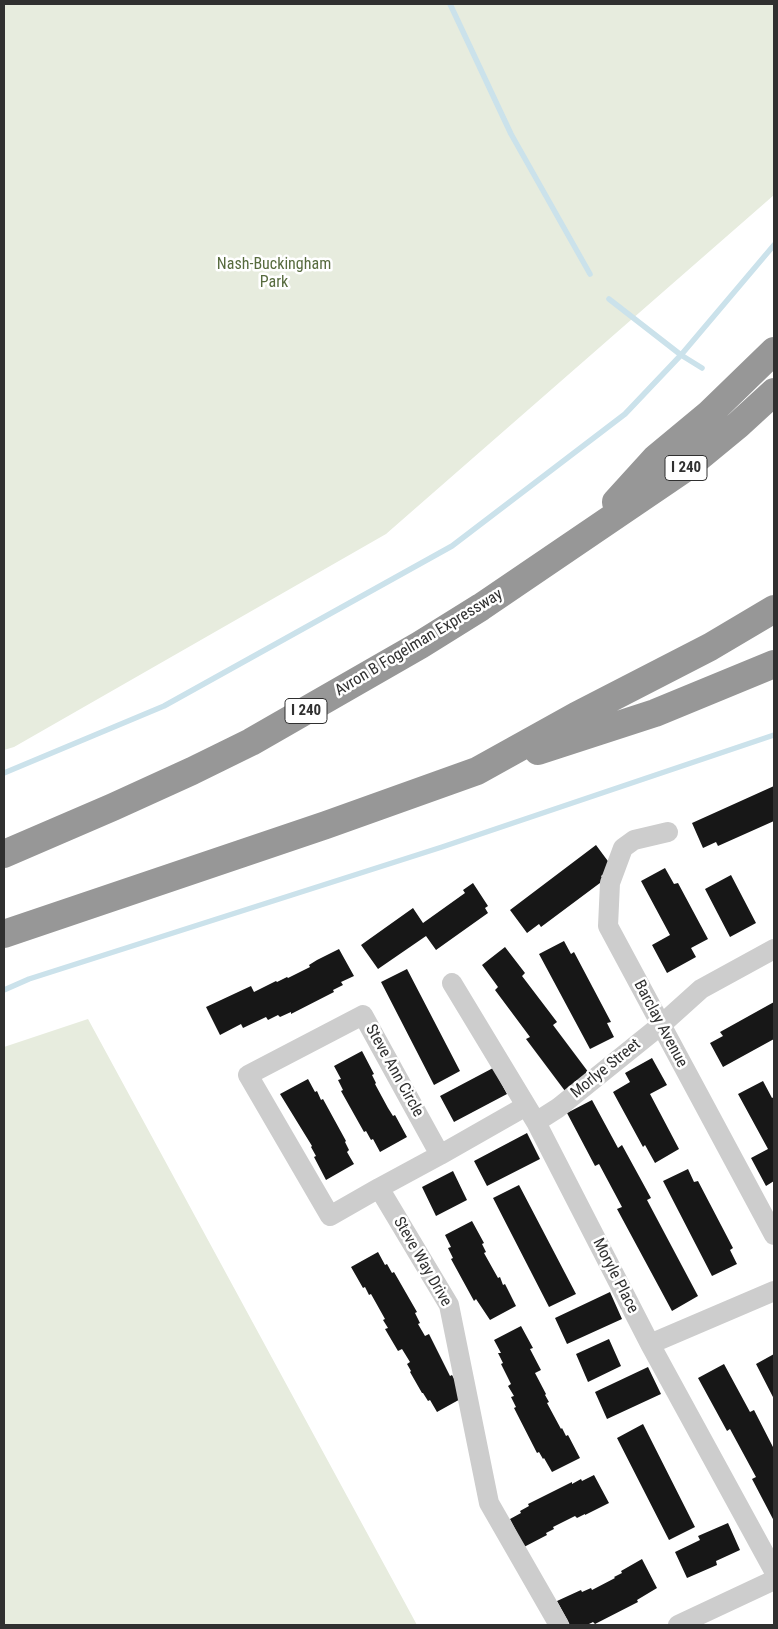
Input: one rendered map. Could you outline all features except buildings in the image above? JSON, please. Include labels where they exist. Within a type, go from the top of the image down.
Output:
[{"type":"highway","points":[[588,533],[656,458],[710,414],[774,351]]},
{"type":"highway","name":"Avron B Fogelman Expressway","points":[[4,854],[192,771],[276,728],[420,645],[488,602],[687,467],[774,392]]},
{"type":"highway","points":[[477,771],[576,716],[710,647],[774,608]]},
{"type":"highway","points":[[4,934],[326,825],[477,771],[655,713],[774,664]]},
{"type":"street","name":"Barclay Avenue","points":[[668,832],[634,840],[623,848],[610,883],[608,926],[774,1235]]},
{"type":"street","name":"Morlye Street","points":[[440,1155],[531,1114],[558,1108],[661,1025],[701,990],[774,949]]},
{"type":"street","name":"Moryle Place","points":[[452,983],[531,1114],[650,1344],[774,1572]]},
{"type":"street","name":"Steve Ann Circle","points":[[380,1188],[330,1216],[248,1075],[364,1014],[440,1155]]},
{"type":"street","points":[[380,1188],[440,1155]]},
{"type":"street","name":"Steve Way Drive","points":[[380,1188],[449,1306],[490,1503],[559,1625]]},
{"type":"street","points":[[650,1344],[774,1291]]},
{"type":"street","points":[[678,1625],[774,1580]]},
{"type":"green space","name":"Nash-Buckingham Park","points":[[4,4],[774,4],[774,195],[386,534],[14,747],[4,750]]},
{"type":"green space","points":[[88,1019],[417,1625],[4,1625],[4,1047]]},
{"type":"waterway","points":[[450,4],[511,134],[590,274]]},
{"type":"waterway","points":[[4,773],[164,706],[452,546],[625,414],[681,355],[774,245]]},
{"type":"waterway","points":[[609,299],[681,355],[702,368]]},
{"type":"waterway","points":[[4,990],[29,979],[442,847],[774,735]]}]
